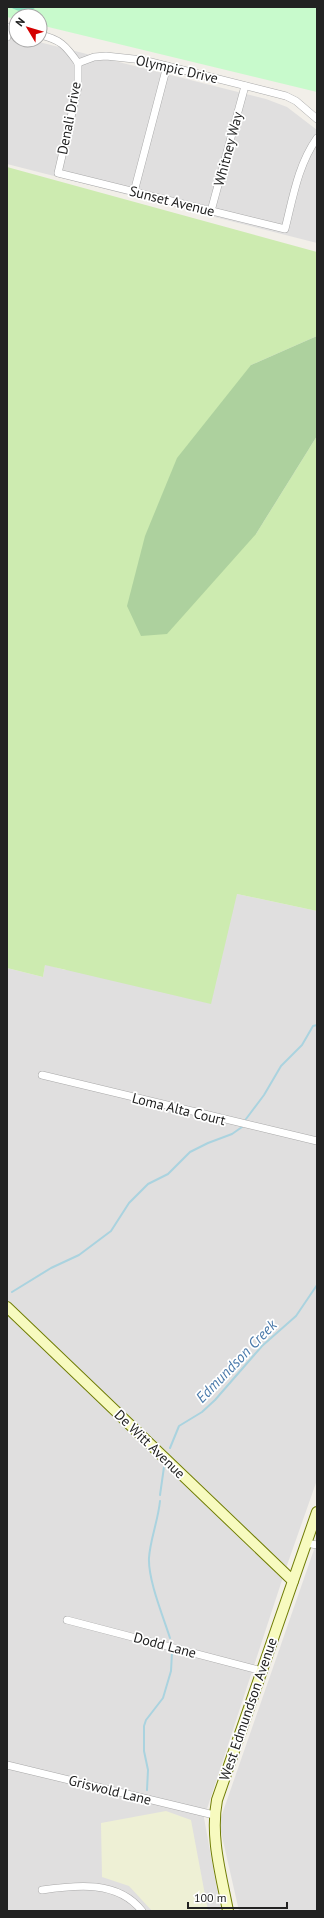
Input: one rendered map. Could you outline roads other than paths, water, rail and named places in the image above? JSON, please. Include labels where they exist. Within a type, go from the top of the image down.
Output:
[{"type":"street","points":[[48,37],[56,39],[65,46],[78,62]]},
{"type":"street","name":"Olympic Drive","points":[[78,62],[94,57],[106,56],[143,60],[286,96],[296,101],[317,119]]},
{"type":"street","name":"Denali Drive","points":[[58,173],[78,86],[78,62]]},
{"type":"street","points":[[134,192],[167,66]]},
{"type":"street","name":"Whitney Way","points":[[211,211],[245,86]]},
{"type":"street","name":"Sunset Avenue","points":[[58,173],[285,229],[300,167],[307,152],[317,138]]},
{"type":"street","name":"Loma Alta Court","points":[[42,1075],[317,1142]]},
{"type":"street","name":"De Witt Avenue","points":[[7,1307],[293,1581]]},
{"type":"street","name":"West Edmundson Avenue","points":[[228,1911],[214,1834],[214,1815],[217,1800],[317,1512]]},
{"type":"street","points":[[306,1543],[317,1545]]},
{"type":"street","name":"Dodd Lane","points":[[67,1620],[262,1671]]},
{"type":"street","name":"Griswold Lane","points":[[7,1765],[214,1815]]},
{"type":"street","points":[[42,1890],[98,1886],[124,1895],[135,1903],[142,1911]]},
{"type":"waterway","points":[[246,1119],[264,1095],[281,1066],[302,1045],[313,1026],[317,1025]]},
{"type":"waterway","points":[[12,1292],[51,1268],[79,1255],[111,1231],[129,1203],[148,1184],[168,1174],[190,1152],[232,1134],[242,1127]]},
{"type":"waterway","name":"Edmundson Creek","points":[[170,1448],[179,1426],[202,1412],[215,1400],[262,1346],[296,1316],[317,1285]]},
{"type":"waterway","name":"Edmundson Creek","points":[[160,1495],[164,1467]]},
{"type":"waterway","name":"Edmundson Creek","points":[[160,1501],[158,1516],[152,1537],[149,1567],[156,1598],[170,1638]]},
{"type":"waterway","name":"Edmundson Creek","points":[[147,1790],[148,1770],[144,1751],[144,1726],[146,1720],[163,1698],[171,1671],[172,1652]]}]
